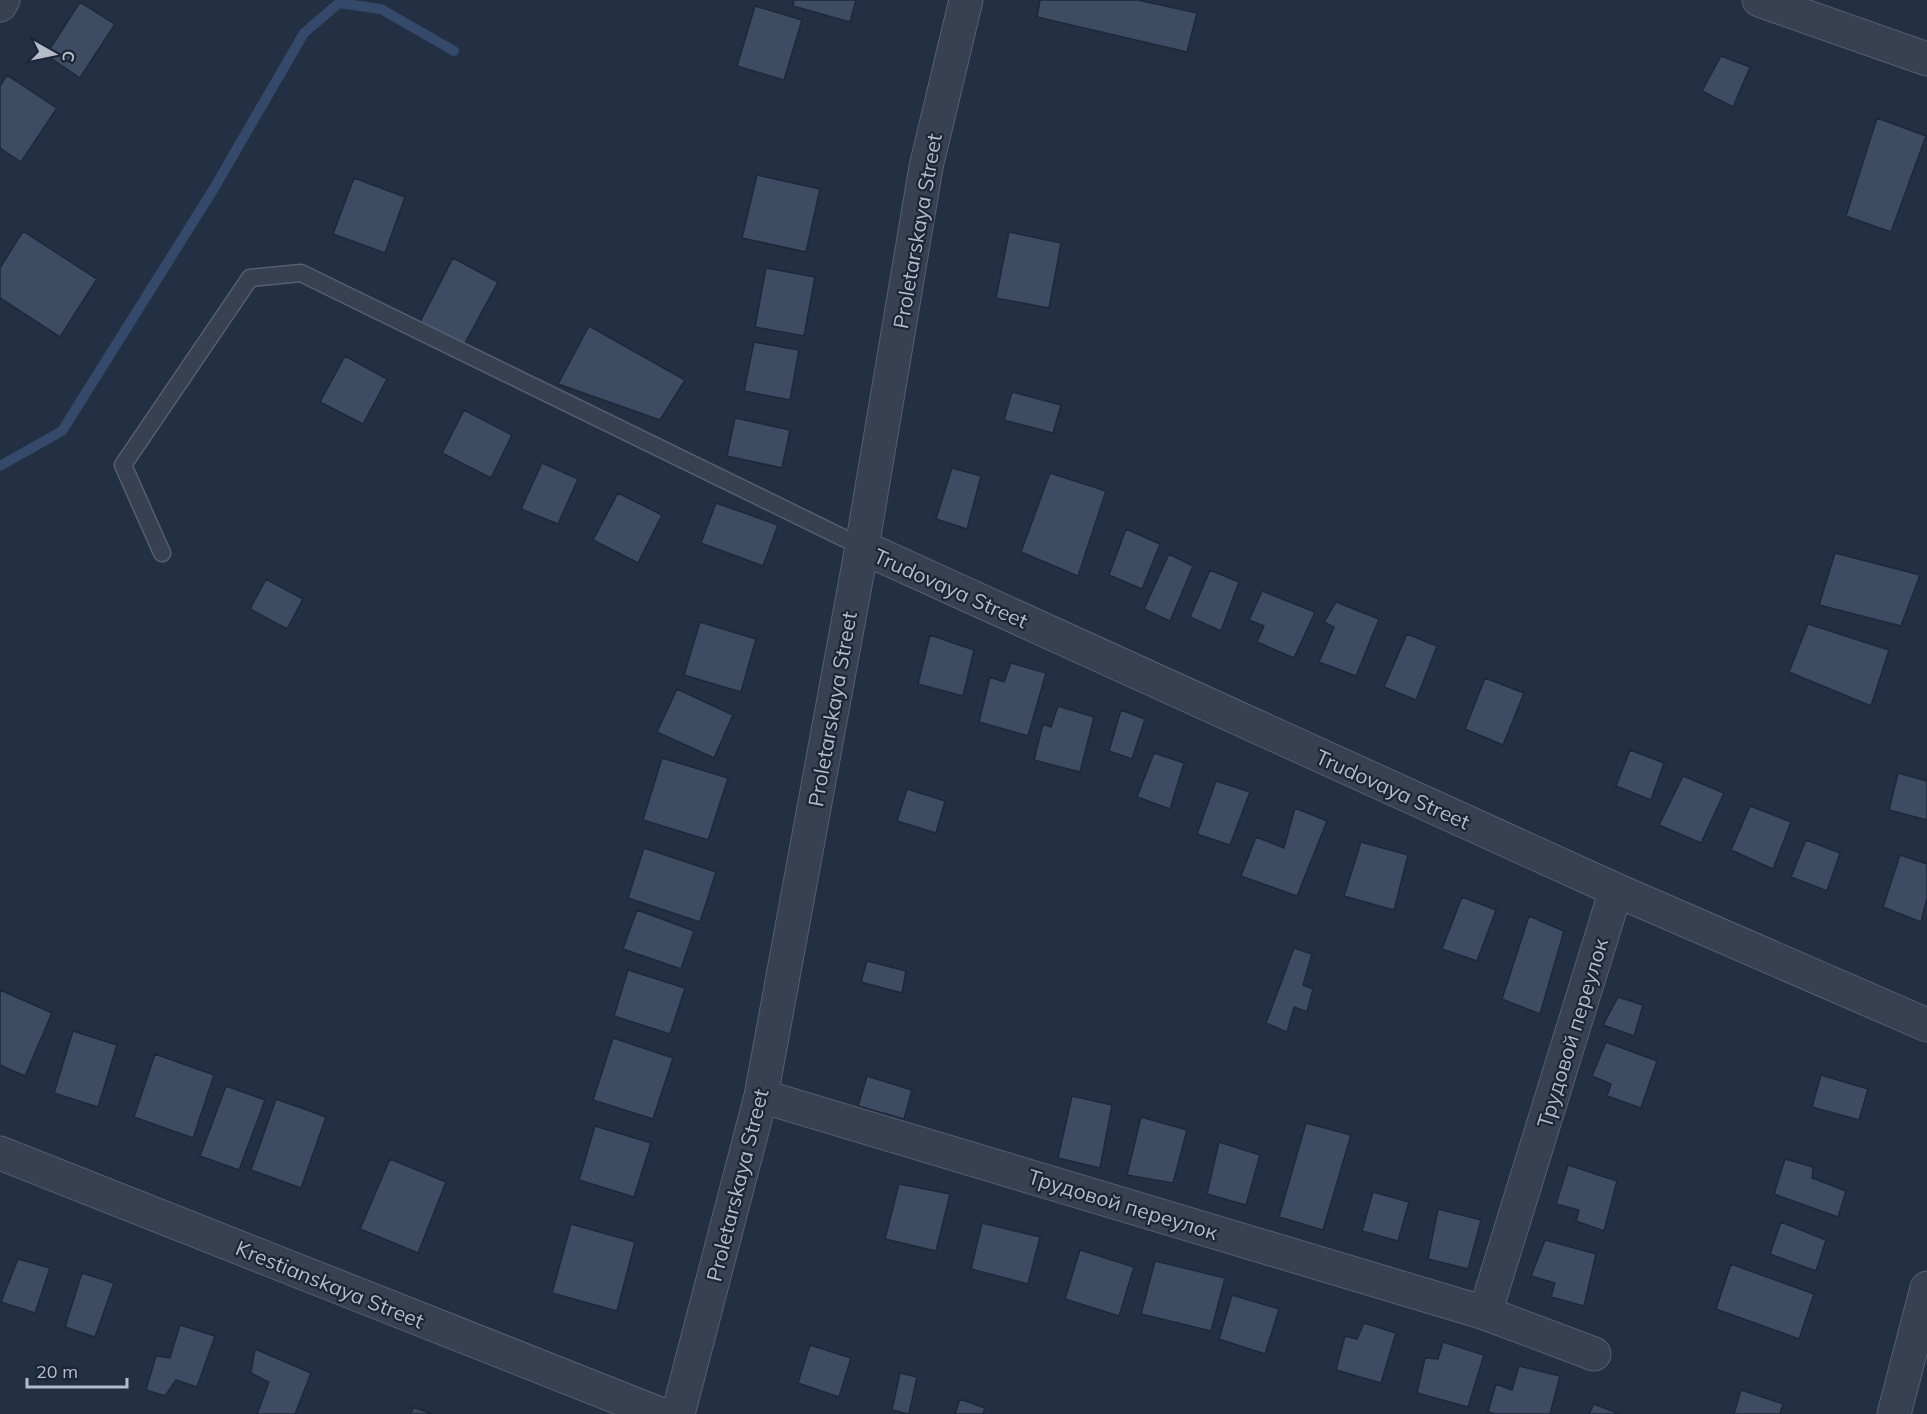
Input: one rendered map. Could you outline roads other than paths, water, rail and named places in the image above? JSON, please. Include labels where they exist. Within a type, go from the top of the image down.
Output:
[{"type":"street","points":[[0,5],[3,0]]},
{"type":"street","name":"Proletarskaya Street","points":[[678,1414],[761,1096],[862,547],[926,167],[966,0]]},
{"type":"street","points":[[1759,0],[1927,59]]},
{"type":"street","name":"Trudovaya Street","points":[[862,547],[1616,890],[1927,1025]]},
{"type":"street","name":"Трудовой переулок","points":[[1485,1313],[1616,890]]},
{"type":"street","name":"Трудовой переулок","points":[[761,1096],[1485,1313],[1594,1354]]},
{"type":"street","name":"Krestianskaya Street","points":[[0,1153],[660,1414]]},
{"type":"street","points":[[1894,1414],[1927,1287]]},
{"type":"lane","points":[[162,553],[123,465],[249,278],[301,273],[862,547]]},
{"type":"waterway","points":[[0,466],[62,431],[213,190],[304,33],[339,3],[381,9],[454,51]]}]
